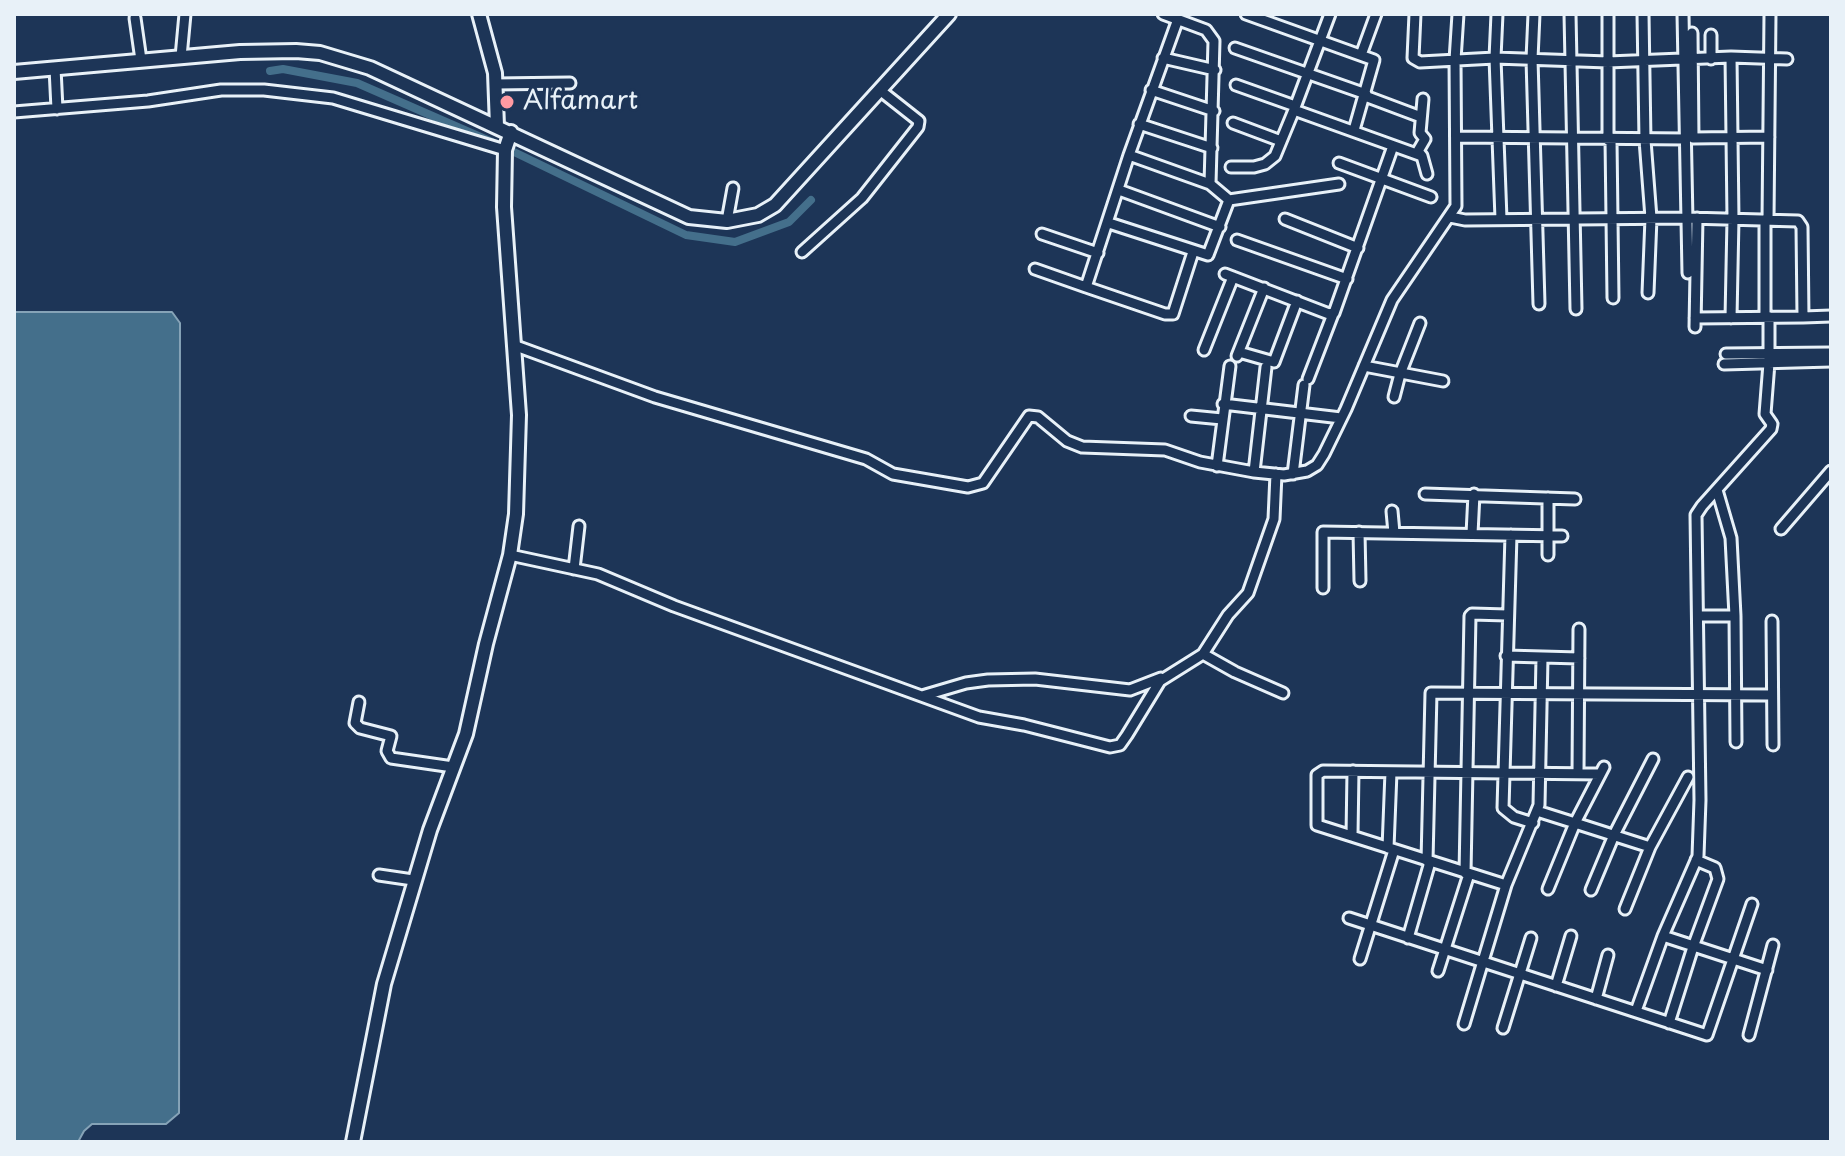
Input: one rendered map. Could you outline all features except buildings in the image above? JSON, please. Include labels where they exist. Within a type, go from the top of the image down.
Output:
[{"type":"street","points":[[181,57],[185,14]]},
{"type":"street","points":[[479,14],[496,84],[497,126]]},
{"type":"street","points":[[14,72],[269,51],[320,53],[370,68],[689,217],[727,221],[758,215],[775,205],[949,14]]},
{"type":"street","points":[[1163,14],[1210,33],[1215,46],[1210,184]]},
{"type":"street","points":[[1246,14],[1374,60],[1354,130]]},
{"type":"street","points":[[1231,167],[1254,167],[1265,164],[1275,156],[1330,14]]},
{"type":"street","points":[[1361,55],[1376,14]]},
{"type":"street","points":[[1415,14],[1414,60],[1420,62],[1495,58],[1608,62],[1731,57],[1787,59]]},
{"type":"street","points":[[516,346],[640,392],[858,457],[893,474],[968,487],[979,486],[990,474],[1025,418],[1033,416],[1074,445],[1165,450],[1217,466],[1254,472],[1293,474],[1307,471],[1317,465],[1341,418],[1392,300],[1456,206],[1455,60],[1458,14]]},
{"type":"street","points":[[1497,14],[1495,58],[1501,219]]},
{"type":"street","points":[[1534,14],[1532,59],[1539,304]]},
{"type":"street","points":[[1570,14],[1576,309]]},
{"type":"street","points":[[1608,14],[1613,298]]},
{"type":"street","points":[[1643,14],[1645,140],[1651,218],[1648,293]]},
{"type":"street","points":[[1683,14],[1693,138],[1769,137]]},
{"type":"street","points":[[1636,1011],[1663,936],[1696,860],[1700,800],[1696,515],[1771,429],[1772,424],[1765,414],[1769,358],[1766,220],[1770,14]]},
{"type":"street","points":[[135,18],[141,60]]},
{"type":"street","points":[[1086,287],[1139,124],[1178,19]]},
{"type":"street","points":[[1692,33],[1688,60],[1686,139],[1695,322],[1731,318],[1831,316]]},
{"type":"street","points":[[1711,35],[1711,59]]},
{"type":"street","points":[[1235,48],[1421,117]]},
{"type":"street","points":[[1731,57],[1731,318]]},
{"type":"street","points":[[1163,58],[1215,70]]},
{"type":"street","points":[[55,68],[57,109]]},
{"type":"street","points":[[496,84],[570,83]]},
{"type":"street","points":[[1236,85],[1422,156]]},
{"type":"street","points":[[14,112],[148,101],[221,90],[264,90],[333,98],[505,150]]},
{"type":"street","points":[[1151,90],[1214,111]]},
{"type":"street","points":[[802,252],[862,198],[918,127],[919,121],[881,91]]},
{"type":"street","points":[[1423,99],[1420,133],[1425,139],[1418,151],[1427,174]]},
{"type":"street","points":[[1233,123],[1281,141]]},
{"type":"street","points":[[1139,124],[1212,148]]},
{"type":"street","points":[[353,1142],[378,1008],[413,880],[466,734],[510,555],[518,481],[519,415],[504,207],[505,150],[511,132]]},
{"type":"street","points":[[1457,137],[1686,139]]},
{"type":"street","points":[[1293,474],[1306,382],[1347,279],[1393,146]]},
{"type":"street","points":[[1129,155],[1210,184],[1229,200],[1339,184]]},
{"type":"street","points":[[1339,163],[1431,197]]},
{"type":"street","points":[[727,221],[733,188]]},
{"type":"street","points":[[1119,190],[1220,227]]},
{"type":"street","points":[[1109,223],[1204,255],[1210,253],[1229,200]]},
{"type":"street","points":[[1450,217],[1798,221],[1801,223],[1803,317]]},
{"type":"street","points":[[1688,273],[1692,218]]},
{"type":"street","points":[[1285,219],[1358,248]]},
{"type":"street","points":[[1042,234],[1098,253]]},
{"type":"street","points":[[1237,240],[1347,279]]},
{"type":"street","points":[[1035,269],[1165,314],[1173,314],[1193,252]]},
{"type":"street","points":[[1204,350],[1229,275],[1333,314]]},
{"type":"street","points":[[1264,288],[1238,354],[1274,362],[1297,301]]},
{"type":"street","points":[[1394,397],[1420,323]]},
{"type":"street","points":[[1725,359],[1831,353]]},
{"type":"street","points":[[1769,358],[1831,361]]},
{"type":"street","points":[[1217,466],[1230,366]]},
{"type":"street","points":[[1364,366],[1443,381]]},
{"type":"street","points":[[1254,472],[1266,367]]},
{"type":"street","points":[[1223,404],[1341,418]]},
{"type":"street","points":[[1191,416],[1222,419]]},
{"type":"street","points":[[1781,529],[1831,471]]},
{"type":"street","points":[[922,696],[966,683],[1015,678],[1130,690],[1165,676],[1203,654],[1251,586],[1274,519],[1276,474]]},
{"type":"street","points":[[1717,490],[1731,538],[1736,742]]},
{"type":"street","points":[[1425,494],[1575,499]]},
{"type":"street","points":[[1472,534],[1474,494]]},
{"type":"street","points":[[1548,498],[1548,555]]},
{"type":"street","points":[[1392,511],[1394,533]]},
{"type":"street","points":[[574,569],[579,526]]},
{"type":"street","points":[[1323,588],[1323,532],[1562,536]]},
{"type":"street","points":[[1359,532],[1360,581]]},
{"type":"street","points":[[1511,535],[1503,808],[1507,813],[1533,823]]},
{"type":"street","points":[[510,555],[598,574],[674,606],[979,717],[1110,747],[1120,745],[1165,676]]},
{"type":"street","points":[[1438,971],[1467,873],[1470,615],[1507,615]]},
{"type":"street","points":[[1699,616],[1735,616]]},
{"type":"street","points":[[1772,621],[1773,745]]},
{"type":"street","points":[[1578,773],[1579,629]]},
{"type":"street","points":[[1203,654],[1283,693]]},
{"type":"street","points":[[1506,656],[1579,658]]},
{"type":"street","points":[[1464,1024],[1506,885],[1537,811],[1541,772],[1542,658]]},
{"type":"street","points":[[1408,938],[1429,861],[1431,693],[1772,695]]},
{"type":"street","points":[[359,702],[355,723],[360,728],[391,736],[387,756],[453,767]]},
{"type":"street","points":[[1591,890],[1614,835],[1653,759]]},
{"type":"street","points":[[1506,885],[1317,825],[1317,775],[1323,771],[1578,773],[1602,770],[1575,823],[1548,889]]},
{"type":"street","points":[[1352,836],[1353,771]]},
{"type":"street","points":[[1360,959],[1391,849],[1391,772]]},
{"type":"street","points":[[1625,909],[1650,847],[1688,777]]},
{"type":"street","points":[[1537,811],[1650,847]]},
{"type":"street","points":[[1669,1023],[1719,876],[1711,865],[1696,860]]},
{"type":"street","points":[[379,875],[413,880]]},
{"type":"street","points":[[1349,918],[1707,1035],[1752,904]]},
{"type":"street","points":[[1556,986],[1571,936]]},
{"type":"street","points":[[1663,936],[1767,970]]},
{"type":"street","points":[[1503,1028],[1531,938]]},
{"type":"street","points":[[1749,1035],[1773,945]]},
{"type":"street","points":[[1596,999],[1608,955]]},
{"type":"water","points":[[14,312],[172,312],[180,323],[179,1113],[166,1124],[92,1124],[78,1142],[14,1142]]},
{"type":"waterway","points":[[270,71],[283,69],[357,83],[492,142]]},
{"type":"waterway","points":[[512,151],[686,235],[735,242],[789,222],[811,200]]},
{"type":"place","name":"Alfamart","points":[[507,102]]}]
